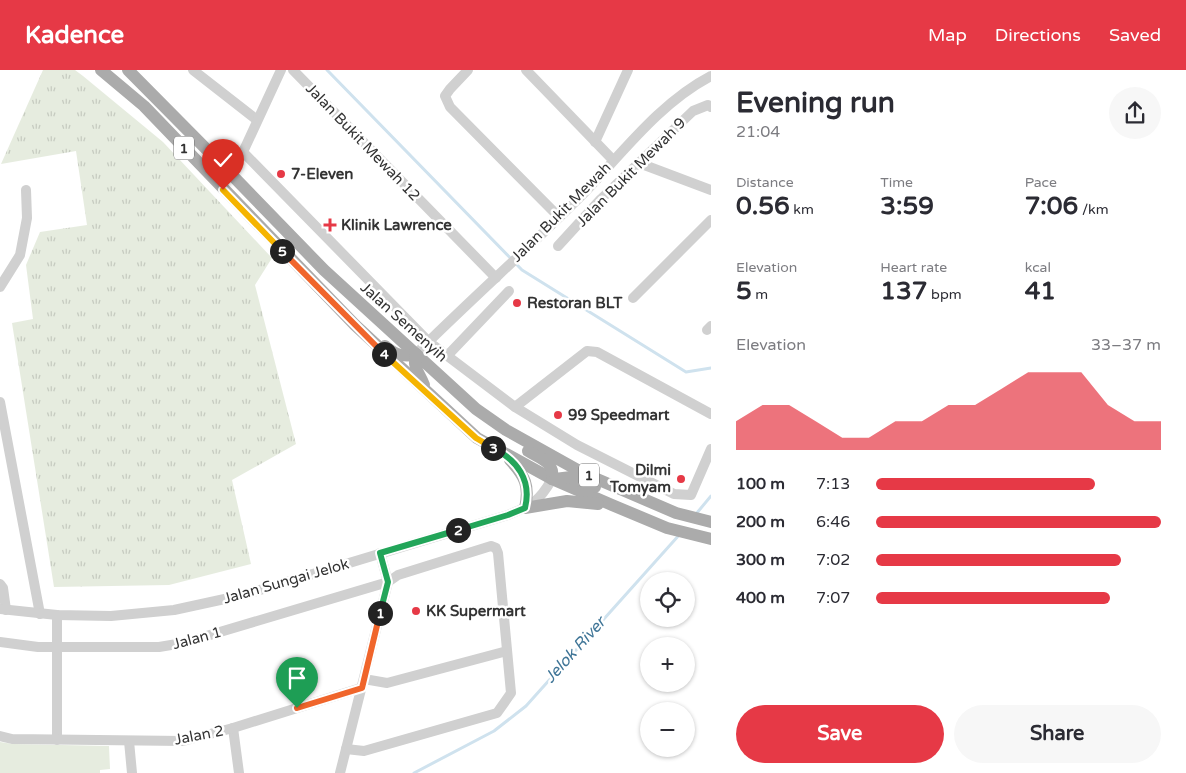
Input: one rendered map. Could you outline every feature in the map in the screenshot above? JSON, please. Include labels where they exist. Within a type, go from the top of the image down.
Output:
[{"type":"main road","name":"1","points":[[101,70],[144,106],[355,325],[476,438],[552,479],[612,506],[667,528],[711,539]]},
{"type":"main road","name":"Jalan Semenyih","points":[[128,70],[324,270],[476,409],[506,430],[583,473],[676,513],[711,522]]},
{"type":"main road","points":[[355,325],[362,327],[388,349],[400,356],[407,357],[416,354]]},
{"type":"main road","points":[[416,354],[414,362],[416,370],[426,392]]},
{"type":"main road","points":[[506,430],[512,440],[552,466],[552,479],[571,477],[635,502],[652,503]]},
{"type":"main road","points":[[503,453],[520,471],[527,485],[528,496],[525,508],[567,501],[612,506]]},
{"type":"street","points":[[193,70],[257,120]]},
{"type":"street","points":[[229,172],[242,152],[281,70]]},
{"type":"street","name":"Jalan Bukit Mewah 12","points":[[293,70],[496,278]]},
{"type":"street","points":[[468,70],[445,96],[450,107],[559,217]]},
{"type":"street","points":[[526,70],[537,74],[595,142],[613,160]]},
{"type":"street","points":[[595,142],[628,70]]},
{"type":"street","name":"Jalan Bukit Mewah","points":[[416,354],[559,217],[613,160],[683,92],[711,76]]},
{"type":"street","name":"Jalan Bukit Mewah 9","points":[[558,246],[601,199],[693,111],[709,106]]},
{"type":"street","points":[[242,152],[429,342],[516,406],[577,445],[674,494],[691,495],[711,449]]},
{"type":"street","points":[[639,164],[711,190]]},
{"type":"street","points":[[589,187],[601,199]]},
{"type":"street","points":[[0,287],[20,255],[27,218],[26,190]]},
{"type":"street","points":[[633,298],[711,220]]},
{"type":"street","points":[[447,356],[509,291]]},
{"type":"street","points":[[516,406],[587,351],[597,352],[711,414]]},
{"type":"street","points":[[0,402],[40,614]]},
{"type":"street","name":"Jalan Sungai Jelok","points":[[3,609],[40,614],[111,616],[174,610],[243,595],[488,521],[525,508],[543,495],[552,479]]},
{"type":"street","name":"Jalan 1","points":[[0,642],[38,647],[159,648],[183,643],[388,582],[398,575],[491,546],[496,548],[498,553],[507,651]]},
{"type":"street","points":[[340,773],[388,582],[380,553]]},
{"type":"street","points":[[0,584],[3,588],[3,609]]},
{"type":"street","points":[[57,615],[57,740]]},
{"type":"street","points":[[346,749],[364,751],[496,713],[511,693],[507,651],[387,683],[363,684]]},
{"type":"street","name":"Jalan 2","points":[[0,736],[12,739],[183,741],[233,728],[363,684]]},
{"type":"street","points":[[233,728],[239,773]]},
{"type":"street","points":[[129,741],[132,773]]},
{"type":"green space","points":[[43,70],[75,70],[83,76],[163,142],[272,258],[255,285],[296,444],[232,480],[251,564],[169,585],[54,587],[12,323],[33,319],[26,265],[40,232],[87,225],[76,151],[1,164]]},
{"type":"green space","points":[[0,742],[13,744],[109,746],[110,769],[100,770],[100,773],[0,773]]},
{"type":"waterway","points":[[327,70],[522,270],[686,372],[711,368]]},
{"type":"waterway","name":"Jelok River","points":[[696,514],[711,496]]},
{"type":"waterway","name":"Jelok River","points":[[414,773],[494,731],[526,706],[680,534]]},
{"type":"place","name":"7-Eleven","points":[[281,174]]},
{"type":"place","name":"Klinik Lawrence","points":[[330,225]]},
{"type":"place","name":"Restoran BLT","points":[[517,303]]},
{"type":"place","name":"99 Speedmart","points":[[558,415]]},
{"type":"place","name":"Dilmi Tomyam","points":[[681,479]]},
{"type":"place","name":"KK Supermart","points":[[416,611]]},
{"type":"route","points":[[223,190],[355,325],[402,370],[476,438],[503,453],[520,471],[527,485],[528,496],[525,508],[508,515],[380,553],[388,582],[362,688],[297,708]]}]
